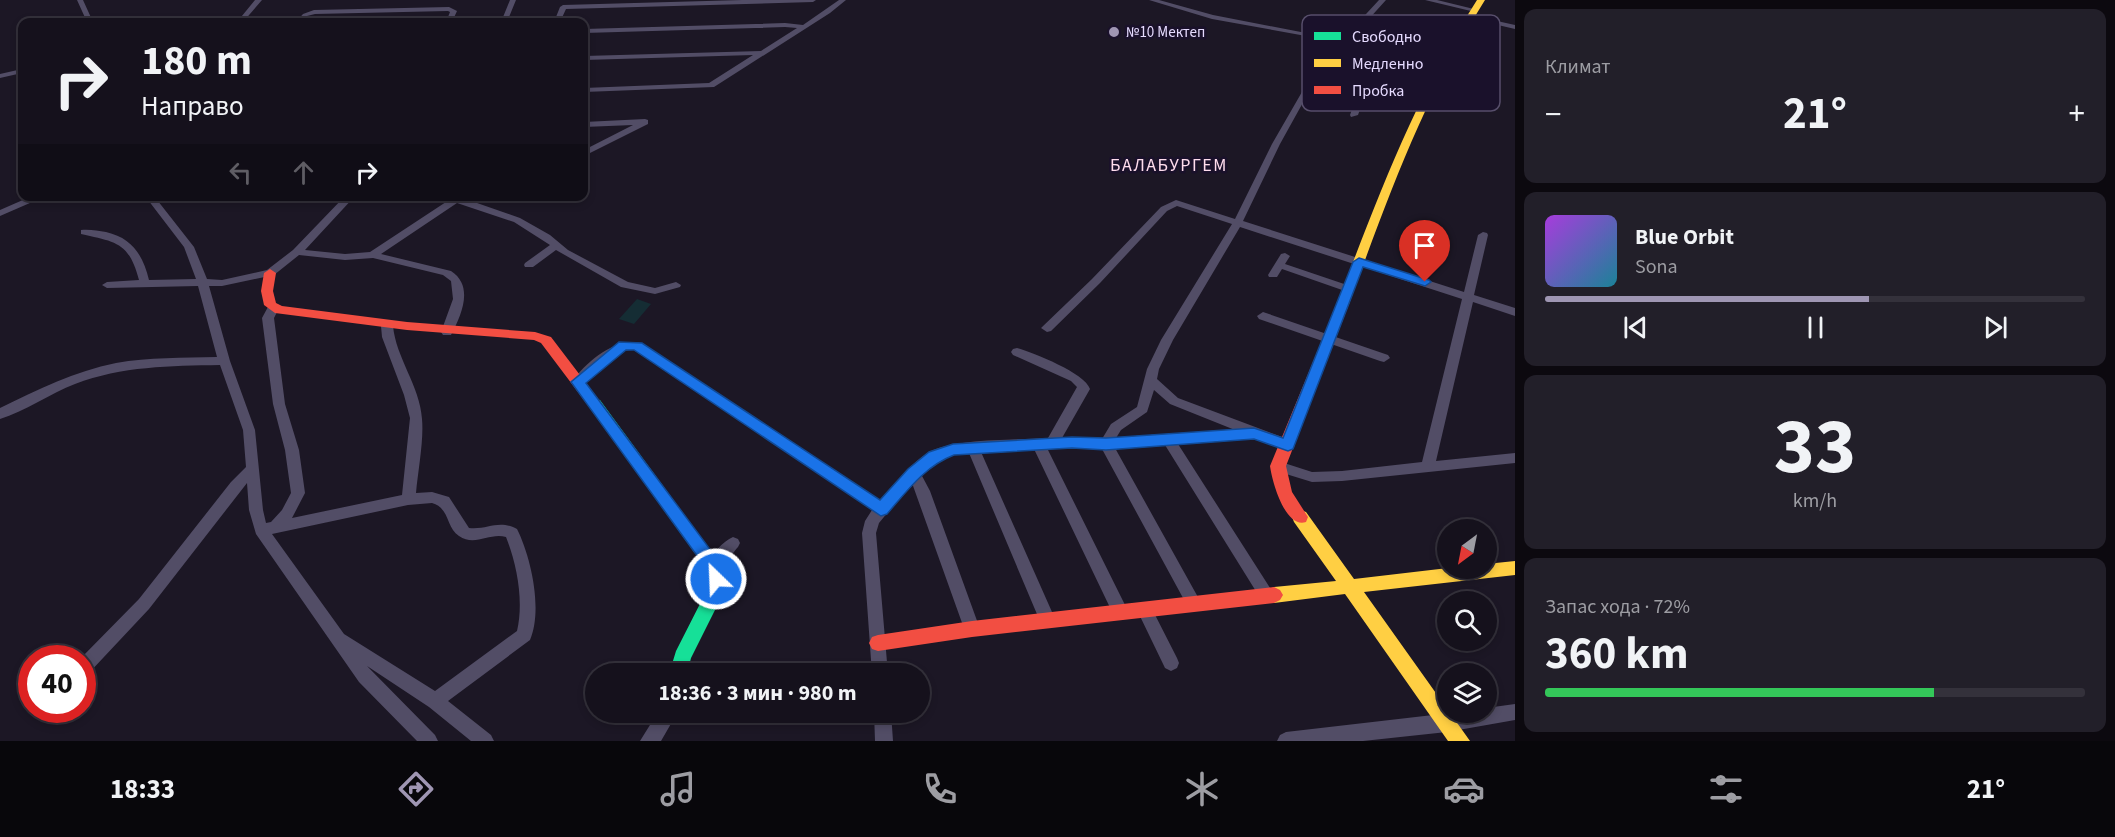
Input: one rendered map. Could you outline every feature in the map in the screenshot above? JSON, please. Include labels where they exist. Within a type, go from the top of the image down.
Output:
[{"type":"street","points":[[80,0],[88,18]]},
{"type":"street","points":[[243,18],[259,0]]},
{"type":"street","points":[[506,18],[513,0]]},
{"type":"street","points":[[558,18],[563,6],[813,0]]},
{"type":"street","points":[[588,90],[703,86],[714,83],[843,0]]},
{"type":"street","points":[[1152,0],[1220,19],[1302,34]]},
{"type":"street","points":[[1369,15],[1383,0]]},
{"type":"street","points":[[1427,1],[1475,9]]},
{"type":"street","points":[[302,18],[314,12],[449,9],[454,11],[451,18]]},
{"type":"street","points":[[1429,15],[1475,9]]},
{"type":"street","points":[[1500,20],[1515,27]]},
{"type":"street","points":[[588,31],[785,25],[804,27]]},
{"type":"street","points":[[588,58],[761,53]]},
{"type":"street","points":[[0,76],[18,72]]},
{"type":"street","points":[[1106,444],[1116,427],[1138,414],[1144,405],[1153,369],[1177,321],[1238,222],[1276,144],[1302,99]]},
{"type":"street","points":[[1354,115],[1355,111]]},
{"type":"street","points":[[1419,111],[1404,143],[1330,340],[1278,465],[1279,483],[1283,494],[1437,709]]},
{"type":"street","points":[[588,124],[645,122],[588,151]]},
{"type":"street","points":[[0,213],[30,201]]},
{"type":"street","points":[[153,201],[189,247],[203,283],[224,361],[249,430],[256,510],[365,676],[429,741]]},
{"type":"street","points":[[107,285],[203,283],[241,280],[270,273],[297,252],[346,201]]},
{"type":"street","points":[[373,255],[446,201]]},
{"type":"street","points":[[459,201],[517,220],[541,233],[555,246],[634,289],[655,291],[676,285]]},
{"type":"street","points":[[1047,328],[1171,204],[1190,207],[1238,222],[1515,312]]},
{"type":"street","points":[[84,232],[120,239],[129,245],[136,257],[144,283]]},
{"type":"street","points":[[1428,467],[1483,235]]},
{"type":"street","points":[[529,265],[555,246]]},
{"type":"street","points":[[297,252],[345,257],[373,255],[447,273],[456,279],[459,294],[456,311],[447,332]]},
{"type":"street","points":[[1279,265],[1349,289]]},
{"type":"street","points":[[270,273],[267,291],[273,308],[387,326],[546,340],[633,453],[712,565],[716,590],[681,663]]},
{"type":"street","points":[[268,528],[287,514],[298,493],[292,450],[279,404],[268,318],[273,308]]},
{"type":"street","points":[[1263,316],[1384,357]]},
{"type":"street","points":[[387,326],[388,337],[410,394],[416,418],[408,499]]},
{"type":"street","points":[[578,382],[618,348],[627,345],[637,346],[881,509]]},
{"type":"street","points":[[1017,352],[1076,378],[1083,385],[1084,389],[1046,445]]},
{"type":"street","points":[[0,414],[64,384],[115,368],[140,364],[224,361]]},
{"type":"street","points":[[1150,380],[1174,401],[1288,445]]},
{"type":"street","points":[[1144,405],[1174,401]]},
{"type":"street","points":[[879,663],[869,533],[872,521],[913,474],[934,456],[953,449],[1106,444],[1254,433]]},
{"type":"street","points":[[1168,439],[1267,596]]},
{"type":"street","points":[[1106,444],[1194,604]]},
{"type":"street","points":[[1046,445],[1121,613]]},
{"type":"street","points":[[973,448],[1048,621]]},
{"type":"street","points":[[1278,465],[1312,477],[1342,476],[1515,458]]},
{"type":"street","points":[[96,654],[144,604],[236,486],[252,469]]},
{"type":"street","points":[[913,474],[923,491],[972,629]]},
{"type":"street","points":[[268,528],[431,496],[449,505],[459,527],[468,534],[502,529],[512,533],[525,589],[528,619],[524,634],[435,701]]},
{"type":"street","points":[[712,565],[733,543]]},
{"type":"street","points":[[878,643],[972,629],[1515,568]]},
{"type":"street","points":[[1145,610],[1171,663]]},
{"type":"street","points":[[341,639],[435,701],[485,741]]},
{"type":"street","points":[[1497,715],[1515,712]]},
{"type":"street","points":[[649,741],[656,735],[662,723]]},
{"type":"street","points":[[883,723],[884,741]]},
{"type":"street","points":[[1286,741],[1447,723],[1460,741]]},
{"type":"shaded area","points":[[637,299],[651,304],[634,324],[619,319]]},
{"type":"traffic: fast","points":[[595,404],[713,565],[716,590],[681,663]]},
{"type":"traffic: slow","points":[[1472,15],[1481,0]]},
{"type":"traffic: slow","points":[[1343,304],[1387,187],[1420,111]]},
{"type":"traffic: slow","points":[[1300,517],[1460,741]]},
{"type":"traffic: slow","points":[[1274,595],[1515,568]]},
{"type":"traffic: jam","points":[[270,273],[267,291],[270,305],[279,310],[407,326],[535,336],[546,340],[595,404]]},
{"type":"traffic: jam","points":[[1300,517],[1284,493],[1278,466],[1343,304]]},
{"type":"traffic: jam","points":[[878,643],[972,629],[1274,595]]},
{"type":"place","name":"№10 Мектеп","points":[[1114,32]]},
{"type":"district","name":"БАЛАБУРГЕМ","points":[[1169,165]]},
{"type":"route","points":[[716,579],[712,565],[704,552],[633,453],[578,382],[623,345],[637,346],[881,509],[913,474],[934,456],[953,449],[1039,446],[1072,442],[1106,444],[1254,433],[1288,445],[1359,262],[1425,282]]}]
